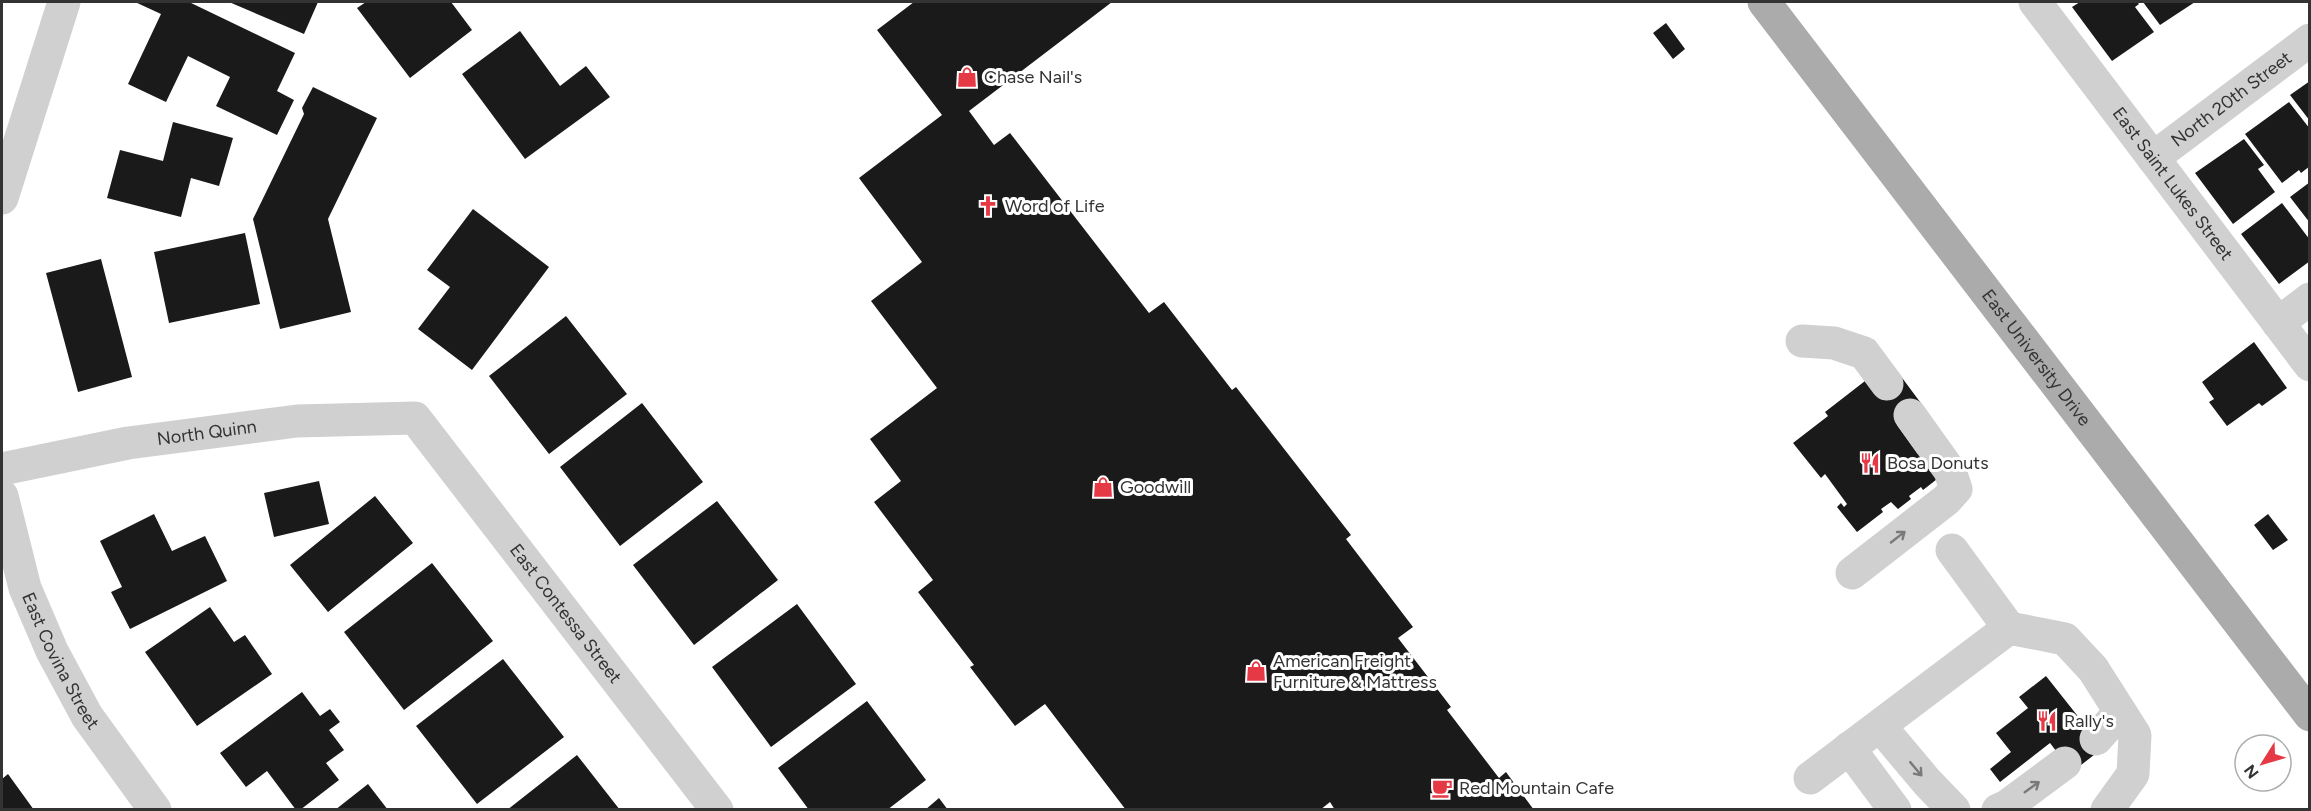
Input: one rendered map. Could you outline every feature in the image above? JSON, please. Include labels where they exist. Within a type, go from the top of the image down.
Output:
[{"type":"main road","name":"East University Drive","points":[[1764,2],[2310,715]]},
{"type":"street","points":[[2,198],[64,2]]},
{"type":"street","name":"East Saint Lukes Street","points":[[2035,2],[2310,365]]},
{"type":"street","name":"North 20th Street","points":[[2153,158],[2310,40]]},
{"type":"street","points":[[2278,323],[2310,299]]},
{"type":"street","points":[[1802,340],[1834,343],[1864,353],[1887,384]]},
{"type":"street","points":[[1852,573],[1946,500],[1956,489],[1950,471],[1910,415]]},
{"type":"street","name":"North Quinn","points":[[2,469],[128,443],[297,421],[416,418]]},
{"type":"street","name":"East Contessa Street","points":[[416,418],[717,810]]},
{"type":"street","name":"East Covina Street","points":[[2,495],[25,588],[52,651],[87,716],[155,810]]},
{"type":"street","points":[[1952,550],[2009,628],[2065,639],[2093,669],[2135,735],[2133,774],[2107,810]]},
{"type":"street","points":[[1810,778],[2009,628]]},
{"type":"street","points":[[2096,739],[2120,712]]},
{"type":"street","points":[[1880,726],[1954,810]]},
{"type":"street","points":[[1850,748],[1895,810]]},
{"type":"street","points":[[1998,810],[2007,806],[2065,763]]},
{"type":"building","points":[[135,2],[189,2],[295,53],[277,91],[294,100],[277,135],[216,106],[230,77],[188,56],[166,102],[128,84],[161,14]]},
{"type":"building","points":[[229,2],[318,2],[304,34]]},
{"type":"building","points":[[366,2],[451,2],[472,30],[410,78],[357,8]]},
{"type":"building","points":[[914,2],[1112,2],[969,111],[994,145],[1010,133],[1149,313],[1164,302],[1232,390],[1236,387],[1351,535],[1346,539],[1413,627],[1398,638],[1451,707],[1447,710],[1499,778],[1506,772],[1534,810],[1335,810],[1330,802],[1320,810],[1126,810],[1045,704],[1015,726],[970,667],[974,665],[918,592],[933,580],[874,502],[901,481],[870,439],[937,388],[871,301],[922,262],[859,178],[942,115],[877,30]]},
{"type":"building","points":[[2080,2],[2137,2],[2139,4],[2135,7],[2154,32],[2112,61],[2072,7]]},
{"type":"building","points":[[2143,2],[2195,2],[2160,25]]},
{"type":"building","points":[[1666,23],[1685,49],[1673,59],[1653,33]]},
{"type":"building","points":[[520,31],[560,86],[586,66],[610,97],[525,159],[462,74]]},
{"type":"building","points":[[2310,81],[2310,121],[2290,95]]},
{"type":"building","points":[[313,87],[377,118],[328,219],[351,312],[280,329],[253,219],[304,114],[302,108]]},
{"type":"building","points":[[2289,102],[2310,129],[2310,166],[2301,173],[2299,170],[2282,183],[2245,134]]},
{"type":"building","points":[[173,122],[233,138],[219,186],[191,178],[181,217],[107,198],[120,150],[163,161]]},
{"type":"building","points":[[2244,139],[2264,165],[2258,169],[2275,192],[2233,224],[2195,173]]},
{"type":"building","points":[[2310,182],[2310,223],[2290,197]]},
{"type":"building","points":[[2282,203],[2310,240],[2310,261],[2279,284],[2241,234]]},
{"type":"building","points":[[473,209],[549,267],[472,370],[418,329],[450,287],[427,270]]},
{"type":"building","points":[[245,233],[260,304],[169,323],[154,252]]},
{"type":"building","points":[[101,259],[132,377],[78,392],[46,273]]},
{"type":"building","points":[[566,316],[627,394],[549,454],[489,376]]},
{"type":"building","points":[[2254,342],[2287,388],[2262,406],[2259,403],[2227,426],[2209,402],[2214,399],[2202,382]]},
{"type":"building","name":"Bosa Donuts","points":[[1900,375],[1923,406],[1897,425],[1917,453],[1941,476],[1923,490],[1921,487],[1909,496],[1911,499],[1898,509],[1891,502],[1881,509],[1883,512],[1857,532],[1837,507],[1841,503],[1844,507],[1847,504],[1825,474],[1821,478],[1793,443],[1828,416],[1825,412],[1865,381]]},
{"type":"building","points":[[642,403],[703,482],[620,546],[560,467]]},
{"type":"building","points":[[319,481],[329,524],[274,537],[264,493]]},
{"type":"building","points":[[375,496],[413,543],[328,612],[290,565]]},
{"type":"building","points":[[717,501],[778,580],[694,645],[633,565]]},
{"type":"building","points":[[154,514],[172,551],[205,536],[227,581],[130,629],[111,592],[122,587],[100,541]]},
{"type":"building","points":[[2268,514],[2288,540],[2273,550],[2254,525]]},
{"type":"building","points":[[432,563],[493,641],[404,710],[344,632]]},
{"type":"building","points":[[797,604],[856,684],[771,747],[712,667]]},
{"type":"building","points":[[210,607],[234,642],[245,635],[272,674],[197,726],[145,652]]},
{"type":"building","points":[[503,659],[564,737],[477,804],[416,726]]},
{"type":"building","name":"Rally's","points":[[2046,676],[2103,748],[2072,772],[2050,743],[2000,782],[1990,769],[2011,752],[1996,733],[2028,708],[2019,697]]},
{"type":"building","points":[[302,692],[320,716],[330,709],[340,722],[329,730],[344,750],[326,763],[339,780],[300,810],[296,810],[267,771],[246,787],[220,753]]},
{"type":"building","points":[[867,701],[926,780],[887,810],[809,810],[778,768]]},
{"type":"building","points":[[577,755],[620,810],[507,810]]},
{"type":"building","points":[[8,774],[34,810],[2,810],[2,779]]},
{"type":"building","points":[[368,784],[388,810],[335,810]]},
{"type":"building","points":[[939,798],[948,810],[925,810]]},
{"type":"place","name":"Chase Nail's","points":[[967,77]]},
{"type":"place","name":"Word of Life","points":[[988,206]]},
{"type":"place","name":"Bosa Donuts","points":[[1870,463]]},
{"type":"place","name":"Goodwill","points":[[1103,487]]},
{"type":"place","name":"American Freight Furniture & Mattress","points":[[1256,671]]},
{"type":"place","name":"Rally's","points":[[2047,721]]},
{"type":"place","name":"Red Mountain Cafe","points":[[1442,788]]}]
